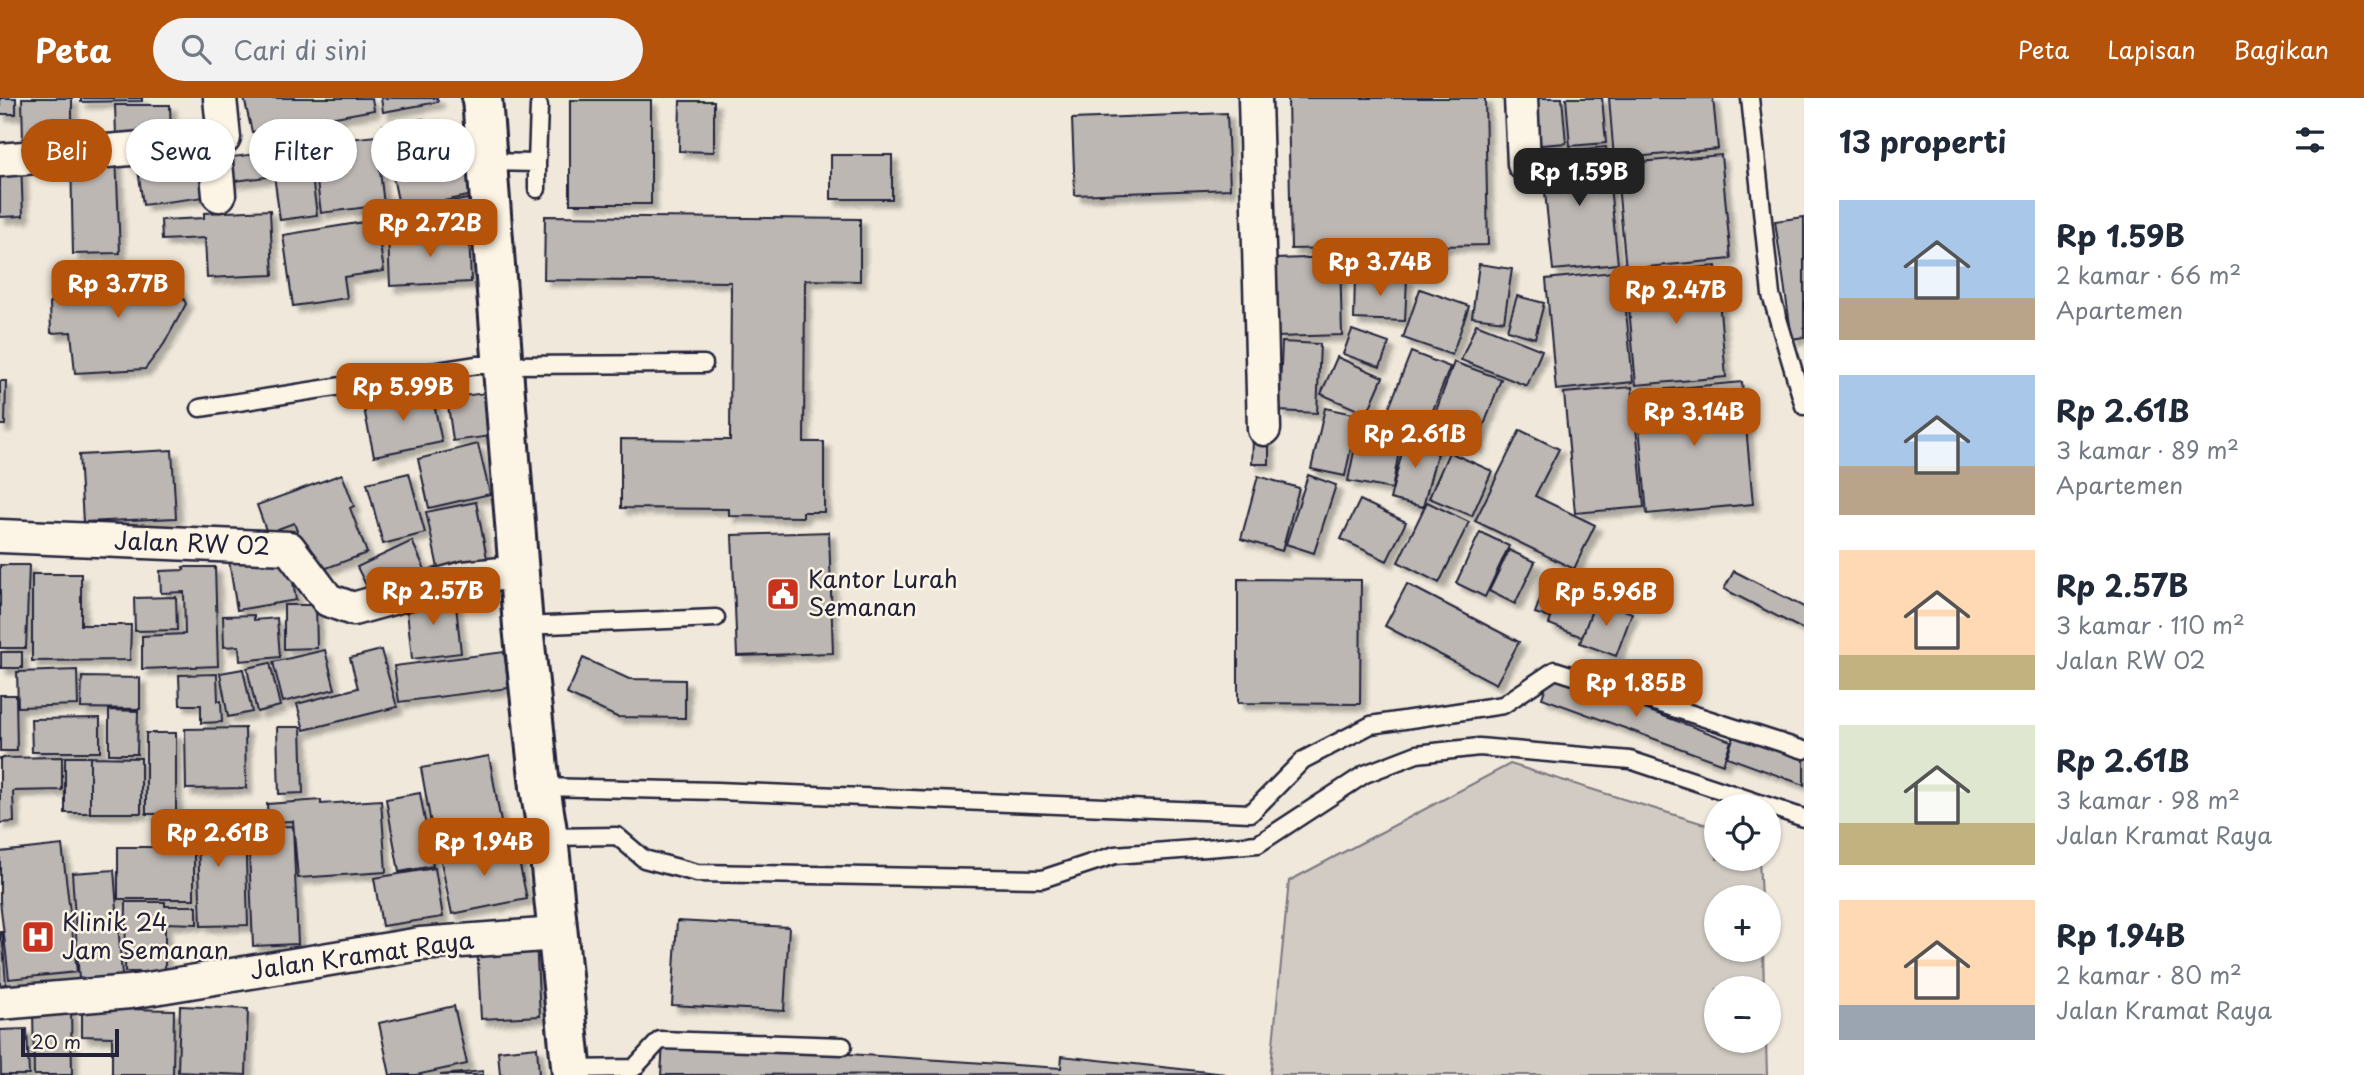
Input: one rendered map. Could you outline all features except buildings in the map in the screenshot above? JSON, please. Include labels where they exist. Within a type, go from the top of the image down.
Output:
[{"type":"street","points":[[220,98],[222,119]]},
{"type":"street","points":[[482,98],[523,626],[572,1072]]},
{"type":"street","points":[[1255,98],[1264,429]]},
{"type":"street","points":[[1521,98],[1524,164]]},
{"type":"street","points":[[0,160],[126,149]]},
{"type":"street","points":[[218,182],[219,195]]},
{"type":"street","name":"Jalan RW 02","points":[[0,536],[289,548],[328,600],[353,609],[464,578],[520,572]]},
{"type":"street","name":"Jalan Kramat Raya","points":[[0,1003],[130,992],[420,944],[557,934]]},
{"type":"lane","points":[[1750,98],[1771,295],[1804,406]]},
{"type":"lane","points":[[537,189],[540,106]]},
{"type":"lane","points":[[487,162],[537,163]]},
{"type":"lane","points":[[200,408],[477,365],[704,364]]},
{"type":"lane","points":[[523,626],[716,618]]},
{"type":"lane","points":[[540,787],[717,791],[1251,813],[1303,760],[1371,725],[1503,705],[1555,670],[1804,750]]},
{"type":"lane","points":[[548,837],[617,836],[644,859],[697,873],[1042,879],[1115,855],[1258,844],[1365,774],[1417,754],[1479,747],[1630,760],[1804,818]]},
{"type":"lane","points":[[572,1072],[634,1072],[660,1040],[843,1046]]},
{"type":"shaded area","points":[[1510,764],[1704,824],[1704,871],[1760,871],[1760,885],[1704,885],[1704,962],[1763,962],[1764,976],[1704,976],[1704,1053],[1766,1053],[1767,1075],[1270,1075],[1289,881]]},
{"type":"place","name":"Kantor Lurah Semanan","points":[[783,594]]},
{"type":"place","name":"Klinik 24 Jam Semanan","points":[[38,937]]}]
